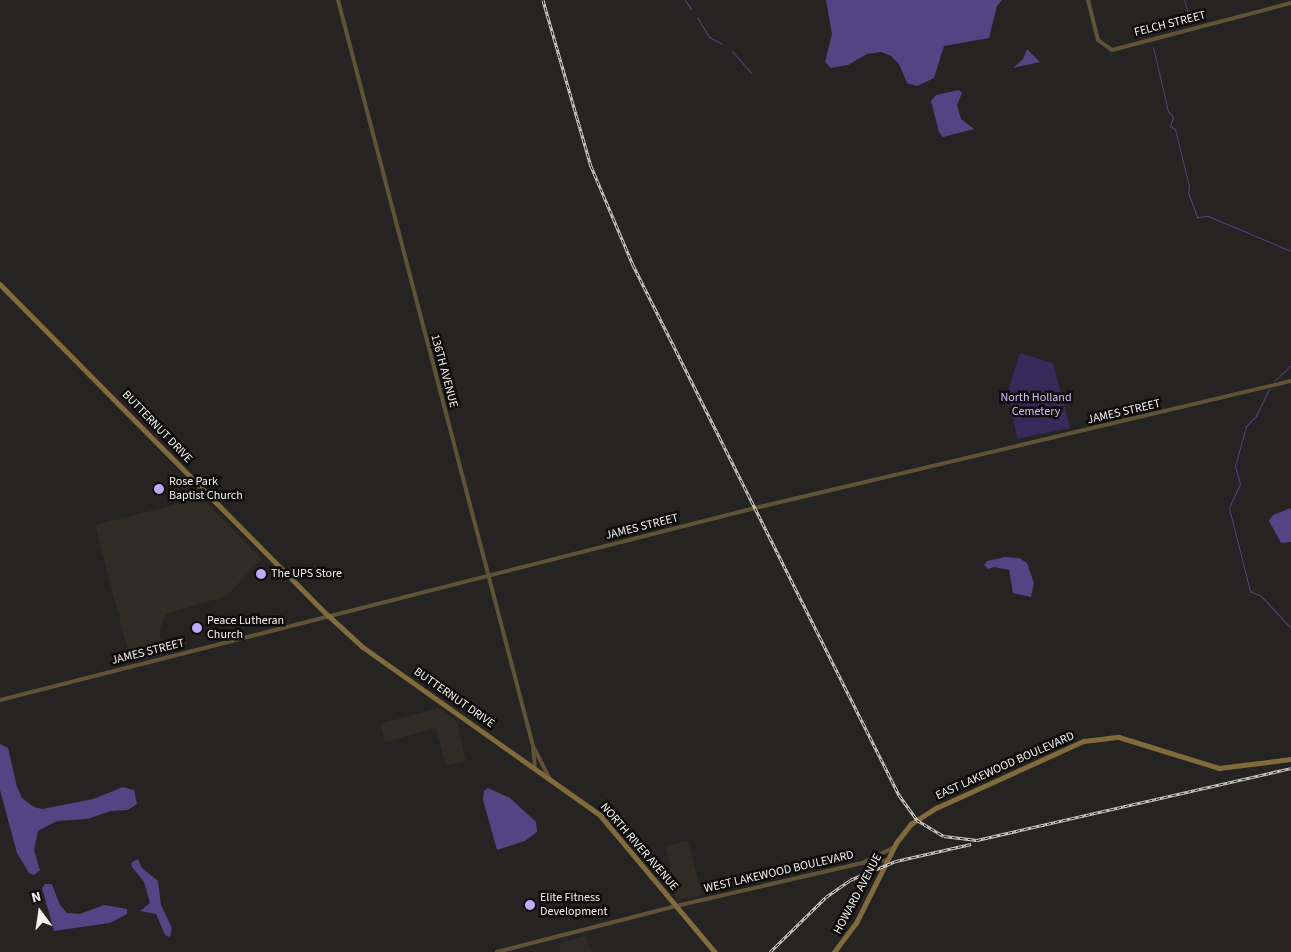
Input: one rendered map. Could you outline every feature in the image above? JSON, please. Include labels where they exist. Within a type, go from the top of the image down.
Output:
[{"type":"main road","name":"BUTTERNUT DRIVE","points":[[0,284],[329,616],[363,647],[535,768]]},
{"type":"main road","name":"EAST LAKEWOOD BOULEVARD","points":[[892,850],[905,830],[924,814],[1084,741],[1120,737],[1219,768],[1291,759]]},
{"type":"main road","name":"NORTH RIVER AVENUE","points":[[535,768],[606,821],[715,952]]},
{"type":"main road","name":"HOWARD AVENUE","points":[[834,952],[842,945],[856,923],[892,850]]},
{"type":"street","name":"136TH AVENUE","points":[[338,0],[532,746],[535,768]]},
{"type":"street","name":"FELCH STREET","points":[[1088,0],[1098,40],[1112,50],[1291,4]]},
{"type":"street","name":"JAMES STREET","points":[[0,700],[834,489],[1291,381]]},
{"type":"street","name":"136TH AVENUE","points":[[532,746],[550,778]]},
{"type":"street","name":"WEST LAKEWOOD BOULEVARD","points":[[862,863],[892,850]]},
{"type":"street","name":"WEST LAKEWOOD BOULEVARD","points":[[497,952],[676,906],[862,863],[887,860]]},
{"type":"shaded area","points":[[826,0],[1002,0],[997,6],[989,38],[944,46],[934,78],[917,86],[907,83],[899,64],[891,56],[881,52],[867,54],[848,65],[831,68],[825,62],[832,34]]},
{"type":"shaded area","points":[[1027,49],[1040,62],[1013,68],[1023,59]]},
{"type":"shaded area","points":[[959,90],[962,93],[957,105],[961,119],[974,129],[943,137],[939,132],[931,101],[936,95]]},
{"type":"shaded area","points":[[202,498],[262,559],[226,596],[166,614],[159,631],[164,654],[131,662],[95,525]]},
{"type":"shaded area","points":[[1291,508],[1291,542],[1281,543],[1269,521],[1273,515]]},
{"type":"shaded area","points":[[1005,557],[1019,558],[1027,563],[1034,583],[1031,597],[1013,593],[1009,570],[994,567],[988,569],[984,565],[987,561]]},
{"type":"shaded area","points":[[438,708],[456,720],[466,761],[446,766],[436,728],[385,742],[380,724]]},
{"type":"shaded area","points":[[0,744],[8,748],[17,787],[22,798],[34,807],[42,809],[93,799],[123,787],[134,790],[137,804],[128,810],[111,811],[87,819],[57,821],[38,831],[34,850],[40,870],[34,875],[29,873],[17,853],[0,790]]},
{"type":"shaded area","points":[[488,788],[510,798],[536,822],[537,832],[525,841],[497,850],[483,800],[484,791]]},
{"type":"shaded area","points":[[688,841],[702,895],[678,900],[658,877],[665,876],[671,868],[665,846]]},
{"type":"shaded area","points":[[138,859],[142,868],[158,881],[161,905],[172,928],[170,937],[165,935],[156,914],[140,911],[150,903],[144,882],[132,867],[131,863]]},
{"type":"shaded area","points":[[45,884],[52,884],[60,905],[67,913],[80,914],[104,905],[127,909],[127,914],[110,923],[54,931],[42,888]]},
{"type":"shaded area","points":[[586,936],[591,952],[561,952],[559,943]]},
{"type":"green space","name":"North Holland Cemetery","points":[[1020,353],[1053,363],[1070,428],[1017,439],[1008,391]]},
{"type":"waterway","points":[[685,0],[691,9]]},
{"type":"waterway","points":[[1151,34],[1154,28],[1189,17],[1184,0]]},
{"type":"waterway","points":[[697,17],[709,37],[722,44]]},
{"type":"waterway","points":[[1153,47],[1168,111],[1173,117],[1170,126],[1175,129],[1189,186],[1188,193],[1197,217],[1208,216],[1291,251]]},
{"type":"waterway","points":[[732,51],[751,73]]},
{"type":"waterway","points":[[1274,381],[1291,365]]},
{"type":"waterway","points":[[1269,389],[1256,416],[1246,426],[1235,466],[1240,484],[1229,508],[1250,591],[1261,596],[1291,628]]},
{"type":"railway","points":[[543,0],[591,166],[633,265],[899,795],[917,820],[944,836],[977,840],[1291,768]]},
{"type":"railway","points":[[770,952],[826,897],[850,880],[896,861],[971,844]]},
{"type":"place","name":"Rose Park Baptist Church","points":[[159,489]]},
{"type":"place","name":"The UPS Store","points":[[261,574]]},
{"type":"place","name":"Peace Lutheran Church","points":[[197,628]]},
{"type":"place","name":"Elite Fitness Development","points":[[530,905]]}]
